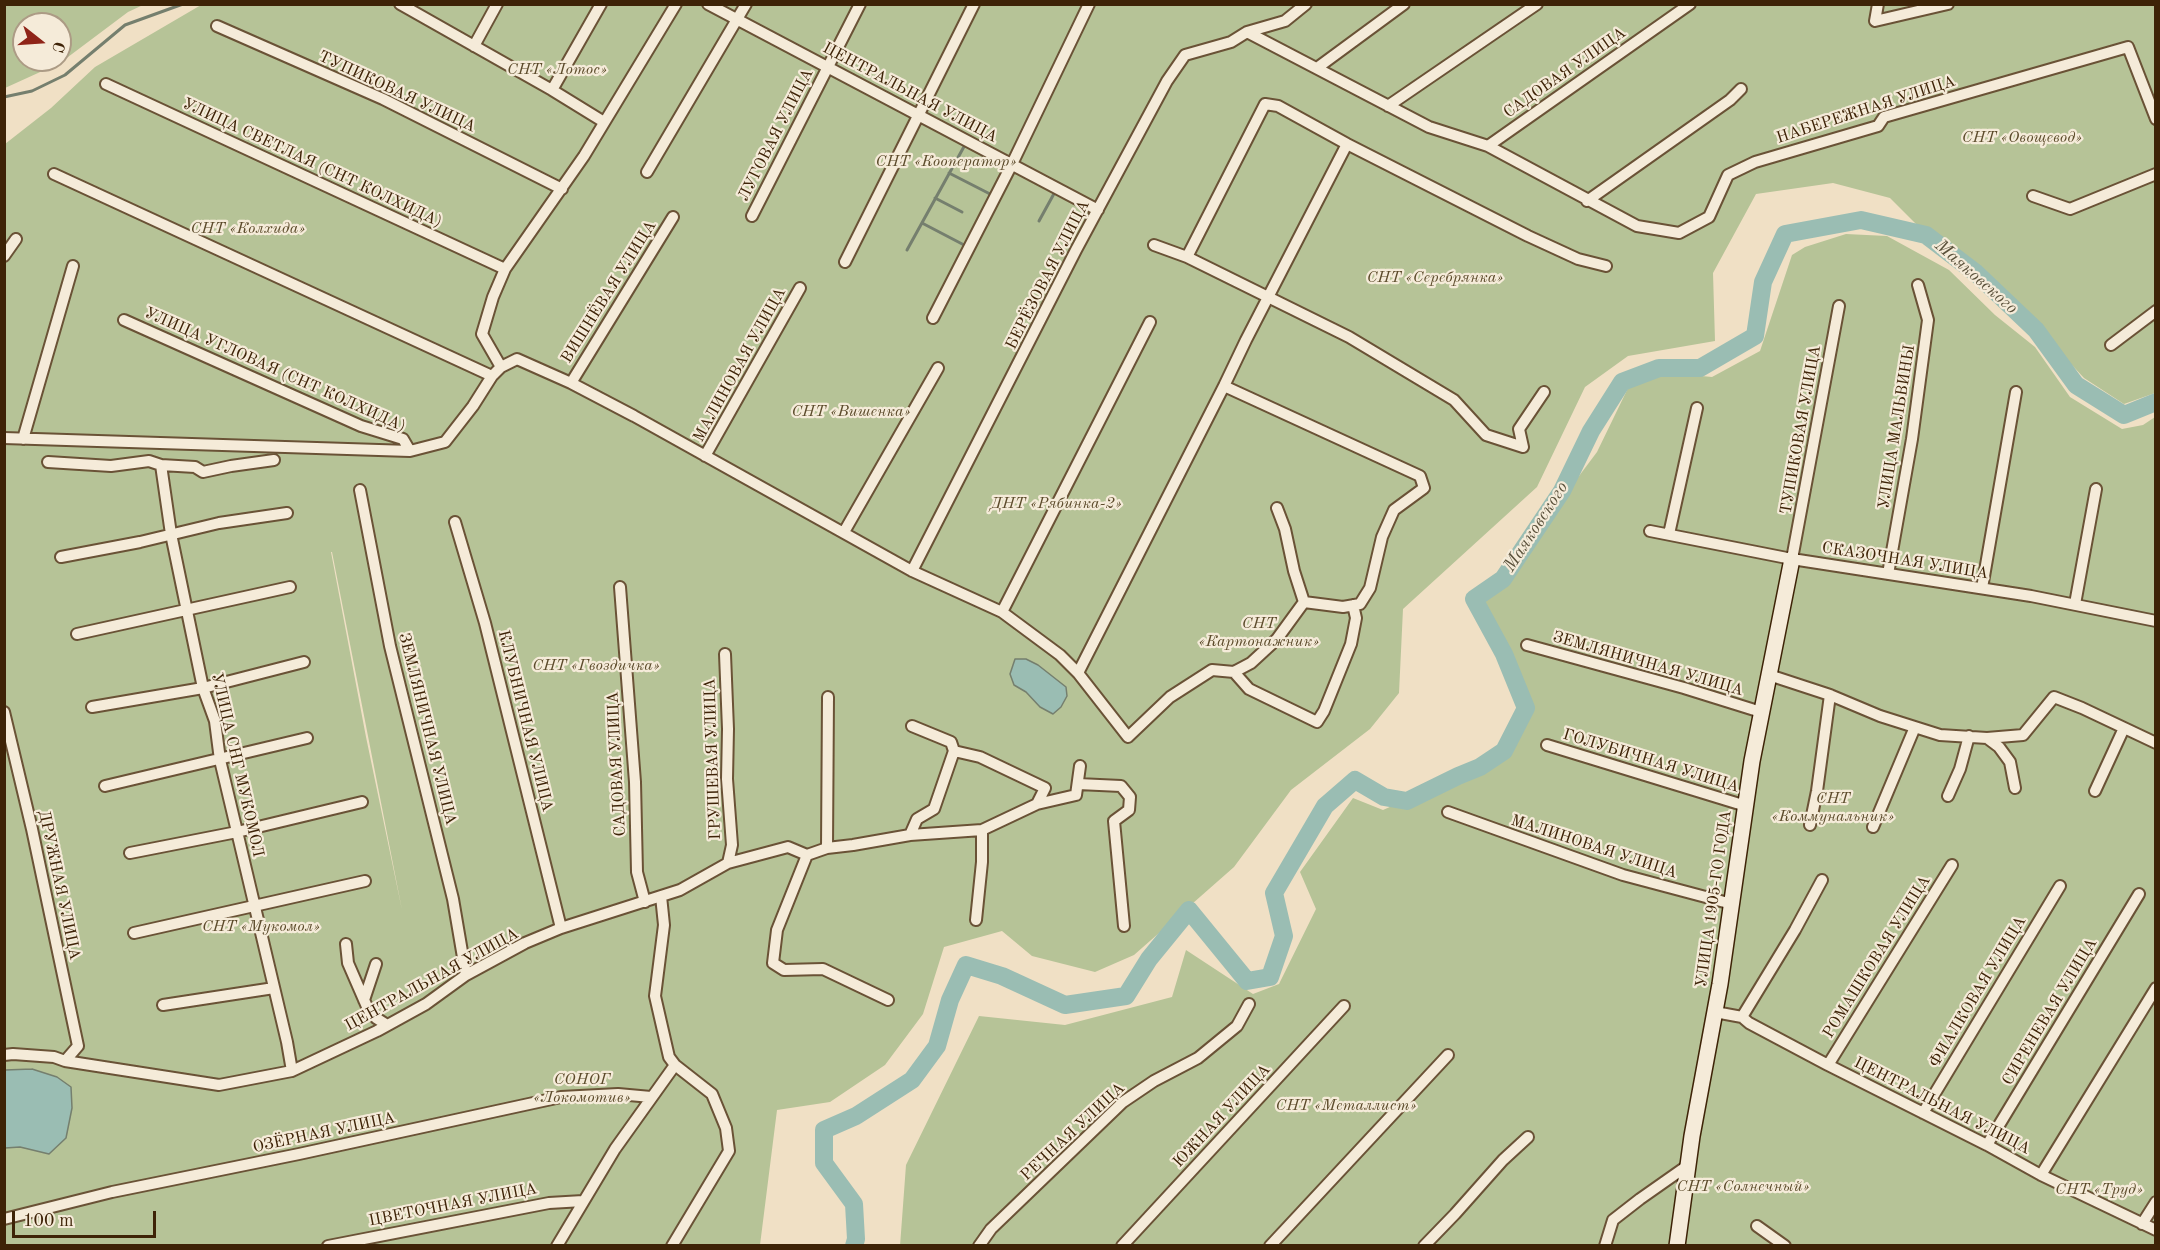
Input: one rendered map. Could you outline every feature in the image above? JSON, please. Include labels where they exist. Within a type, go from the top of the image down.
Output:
[{"type":"street","points":[[400,4],[604,122]]},
{"type":"street","points":[[474,46],[497,4]]},
{"type":"street","points":[[552,90],[601,4]]},
{"type":"street","points":[[501,367],[482,334],[493,297],[505,269],[584,156],[676,4]]},
{"type":"street","name":"ЦЕНТРАЛЬНАЯ УЛИЦА","points":[[708,4],[1098,210]]},
{"type":"street","points":[[647,172],[746,4]]},
{"type":"street","name":"ЛУГОВАЯ УЛИЦА","points":[[752,216],[860,4]]},
{"type":"street","points":[[845,262],[974,4]]},
{"type":"street","points":[[933,318],[1012,164],[1089,4]]},
{"type":"street","name":"БЕРЁЗОВАЯ УЛИЦА","points":[[912,571],[1098,210],[1167,81],[1185,55],[1231,42],[1247,32],[1285,21],[1306,4]]},
{"type":"street","points":[[1317,68],[1404,4]]},
{"type":"street","points":[[1388,106],[1537,4]]},
{"type":"street","name":"САДОВАЯ УЛИЦА","points":[[1488,146],[1690,4]]},
{"type":"street","points":[[1878,4],[1875,21],[1948,4]]},
{"type":"street","name":"ТУПИКОВАЯ УЛИЦА","points":[[217,26],[383,99],[562,189]]},
{"type":"street","points":[[1247,32],[1429,127],[1488,146],[1587,201],[1730,100],[1741,89]]},
{"type":"street","name":"НАБЕРЕЖНАЯ УЛИЦА","points":[[1587,201],[1637,226],[1679,233],[1708,217],[1728,175],[1755,162],[1878,126],[1884,117],[2128,47],[2156,119]]},
{"type":"street","name":"УЛИЦА СВЕТЛАЯ (СНТ КОЛХИДА)","points":[[106,84],[505,269]]},
{"type":"street","points":[[1187,257],[1264,104],[1278,106],[1347,144],[1528,236],[1578,259],[1606,266]]},
{"type":"street","points":[[1078,673],[1347,144]]},
{"type":"street","points":[[54,174],[492,375]]},
{"type":"street","points":[[2033,196],[2070,209],[2156,174]]},
{"type":"street","name":"ВИШНЁВАЯ УЛИЦА","points":[[571,383],[673,217]]},
{"type":"street","points":[[4,256],[16,239]]},
{"type":"street","points":[[1154,245],[1187,257],[1349,337],[1454,400],[1486,435],[1523,447],[1519,429],[1544,392]]},
{"type":"street","points":[[23,439],[73,266]]},
{"type":"street","name":"УЛИЦА МАЛЬВИНЫ","points":[[1888,574],[1912,439],[1928,321],[1918,285]]},
{"type":"street","name":"МАЛИНОВАЯ УЛИЦА","points":[[705,456],[800,288]]},
{"type":"street","name":"ТУПИКОВАЯ УЛИЦА","points":[[1792,559],[1839,306]]},
{"type":"street","points":[[2112,345],[2156,311]]},
{"type":"street","name":"УЛИЦА УГЛОВАЯ (СНТ КОЛХИДА)","points":[[124,320],[361,426],[403,439],[410,450]]},
{"type":"street","points":[[1002,612],[1150,322]]},
{"type":"street","points":[[4,438],[410,450],[445,442],[473,406],[492,375],[501,367],[517,359],[571,383],[912,571],[1002,612],[1060,655],[1078,673],[1128,737],[1170,697],[1212,669],[1234,672],[1251,663],[1277,639],[1304,602]]},
{"type":"street","points":[[844,532],[938,368]]},
{"type":"street","points":[[1224,386],[1420,476],[1424,488],[1394,510],[1382,537],[1370,588],[1360,604],[1343,607],[1304,602]]},
{"type":"street","points":[[1982,588],[2016,392]]},
{"type":"street","points":[[1669,534],[1697,408]]},
{"type":"street","points":[[48,462],[111,466],[149,461],[161,465],[195,467],[203,472],[274,460]]},
{"type":"street","name":"УЛИЦА СНГ МУКОМОЛ","points":[[161,465],[171,534],[203,688],[215,721],[220,760],[288,1042],[292,1071]]},
{"type":"street","points":[[2075,604],[2096,489]]},
{"type":"street","name":"ЗЕМЛЯНИЧНАЯ УЛИЦА","points":[[360,490],[390,646],[453,899],[466,975]]},
{"type":"street","points":[[1277,508],[1285,529],[1294,571],[1304,602]]},
{"type":"street","points":[[61,557],[219,523],[287,513]]},
{"type":"street","name":"КЛУБНИЧНАЯ УЛИЦА","points":[[455,522],[485,623],[561,928]]},
{"type":"street","name":"СКАЗОЧНАЯ УЛИЦА","points":[[1650,531],[1792,559],[1982,588],[2156,621]]},
{"type":"street","name":"УЛИЦА 1905-ГО ГОДА","points":[[1677,1245],[1687,1166],[1715,1012],[1761,712],[1792,559]]},
{"type":"street","points":[[77,634],[290,587]]},
{"type":"street","name":"САДОВАЯ УЛИЦА","points":[[620,587],[635,782],[637,872],[645,902]]},
{"type":"street","points":[[1234,672],[1249,689],[1317,723],[1351,644],[1356,618],[1353,605]]},
{"type":"street","name":"ЗЕМЛЯНИЧНАЯ УЛИЦА","points":[[1527,645],[1684,688],[1761,712]]},
{"type":"street","name":"ГРУШЕВАЯ УЛИЦА","points":[[725,654],[727,779],[732,845],[728,863]]},
{"type":"street","points":[[92,707],[203,688],[304,662]]},
{"type":"street","points":[[1769,675],[1830,694],[1880,716],[1940,735],[1987,738],[2023,735],[2054,697],[2156,743]]},
{"type":"street","points":[[1810,825],[1830,694]]},
{"type":"street","points":[[827,848],[828,697]]},
{"type":"street","name":"ДРУЖНАЯ УЛИЦА","points":[[4,712],[32,829],[78,1046],[65,1061]]},
{"type":"street","points":[[910,835],[917,819],[933,809],[954,751],[951,742],[912,726]]},
{"type":"street","points":[[1873,827],[1915,727]]},
{"type":"street","points":[[2095,790],[2124,728]]},
{"type":"street","points":[[1948,796],[1960,770],[1969,736]]},
{"type":"street","points":[[105,786],[307,738]]},
{"type":"street","points":[[1987,738],[1999,747],[2010,762],[2015,788]]},
{"type":"street","name":"ГОЛУБИЧНАЯ УЛИЦА","points":[[1547,745],[1746,806]]},
{"type":"street","points":[[954,751],[980,757],[1045,788],[1037,804]]},
{"type":"street","points":[[888,1000],[823,969],[784,970],[773,963],[777,930],[807,855],[827,848],[910,835],[982,830],[1037,804],[1076,795],[1080,766]]},
{"type":"street","points":[[1078,784],[1121,786],[1130,797],[1129,810],[1114,820],[1124,926]]},
{"type":"street","points":[[130,853],[237,832],[362,802]]},
{"type":"street","name":"МАЛИНОВАЯ УЛИЦА","points":[[1448,812],[1623,875],[1732,904]]},
{"type":"street","points":[[976,920],[982,830]]},
{"type":"street","name":"ЦЕНТРАЛЬНАЯ УЛИЦА","points":[[4,1055],[54,1058],[219,1085],[292,1071],[387,1025],[426,1004],[466,975],[561,928],[680,890],[728,863],[788,846],[807,855]]},
{"type":"street","name":"РОМАШКОВАЯ УЛИЦА","points":[[1828,1065],[1952,865]]},
{"type":"street","points":[[1742,1017],[1795,930],[1822,880]]},
{"type":"street","points":[[134,933],[365,881]]},
{"type":"street","name":"ФИАЛКОВАЯ УЛИЦА","points":[[1923,1113],[2060,885]]},
{"type":"street","name":"СИРЕНЕВАЯ УЛИЦА","points":[[1987,1144],[2139,894]]},
{"type":"street","points":[[661,896],[664,925],[655,996],[669,1057],[675,1065],[712,1094],[726,1128],[729,1151],[672,1245]]},
{"type":"street","points":[[346,944],[348,963],[364,1000],[376,1018],[387,1025]]},
{"type":"street","points":[[364,1000],[376,964]]},
{"type":"street","points":[[163,1005],[274,987]]},
{"type":"street","points":[[2041,1174],[2156,988]]},
{"type":"street","name":"РЕЧНАЯ УЛИЦА","points":[[978,1245],[1123,1102],[1154,1081],[1198,1058],[1237,1026],[1249,1004]]},
{"type":"street","name":"ЮЖНАЯ УЛИЦА","points":[[1122,1245],[1344,1006]]},
{"type":"street","name":"ЦЕНТРАЛЬНАЯ УЛИЦА","points":[[1715,1012],[1742,1017],[1749,1023],[1828,1065],[2156,1230]]},
{"type":"street","points":[[1270,1245],[1448,1055]]},
{"type":"street","points":[[557,1245],[615,1149],[675,1065]]},
{"type":"street","name":"ОЗЁРНАЯ УЛИЦА","points":[[4,1220],[112,1192],[311,1152],[561,1097],[618,1094],[651,1097]]},
{"type":"street","points":[[1424,1245],[1503,1160],[1528,1137]]},
{"type":"street","points":[[1605,1245],[1612,1220],[1687,1166]]},
{"type":"street","name":"ЦВЕТОЧНАЯ УЛИЦА","points":[[328,1245],[549,1203],[583,1201]]},
{"type":"street","points":[[2142,1224],[2156,1202]]},
{"type":"street","points":[[1757,1226],[1785,1245]]},
{"type":"green space","points":[[5,4],[143,5],[128,12],[72,54],[72,12],[12,12],[12,72],[40,72],[5,88]]},
{"type":"green space","points":[[201,5],[2155,5],[2155,393],[2124,404],[2084,378],[1995,282],[1960,260],[1919,227],[1890,198],[1833,183],[1756,194],[1713,273],[1715,341],[1628,356],[1585,387],[1537,487],[1403,609],[1399,693],[1370,729],[1291,790],[1234,867],[1134,955],[1095,972],[1032,956],[1002,931],[944,947],[923,1014],[885,1065],[830,1102],[777,1110],[760,1245],[5,1246],[5,144],[51,108],[95,67]],"holes":[[[332,552],[402,910],[366,737]]]},
{"type":"green space","name":"СНТ «Коммунальник»","points":[[1846,234],[1887,236],[1949,270],[1995,315],[2035,347],[2070,397],[2122,429],[2143,425],[2155,417],[2155,1245],[900,1246],[906,1165],[979,1016],[1065,1025],[1172,997],[1186,950],[1253,994],[1279,984],[1316,909],[1300,872],[1353,798],[1383,810],[1480,767],[1504,751],[1526,708],[1474,599],[1504,576],[1597,452],[1629,386],[1670,373],[1712,377],[1760,351],[1792,255],[1805,247]]},
{"type":"water","points":[[1015,659],[1026,659],[1038,665],[1066,687],[1067,696],[1061,707],[1053,714],[1040,707],[1026,692],[1014,685],[1010,674]]},
{"type":"water","points":[[32,1069],[57,1077],[71,1087],[72,1108],[66,1138],[49,1154],[20,1147],[5,1148],[5,1070]]},
{"type":"waterway","points":[[4,97],[32,91],[65,75],[125,25],[183,4]]},
{"type":"waterway","points":[[907,250],[966,143]]},
{"type":"waterway","points":[[949,173],[992,195]]},
{"type":"waterway","points":[[1039,221],[1056,190]]},
{"type":"waterway","points":[[935,198],[962,212]]},
{"type":"waterway","name":"Маяковского","points":[[854,1246],[856,1239],[854,1204],[824,1163],[824,1130],[856,1116],[912,1080],[937,1046],[950,1000],[966,965],[1002,976],[1065,1005],[1126,996],[1149,959],[1189,910],[1247,981],[1270,977],[1284,936],[1274,893],[1325,806],[1355,780],[1384,797],[1407,801],[1480,767],[1504,751],[1526,708],[1504,654],[1474,599],[1503,579],[1562,491],[1591,431],[1622,382],[1659,368],[1700,368],[1755,336],[1763,282],[1785,234],[1861,220],[1926,235],[1976,273],[2036,330],[2076,385],[2124,415],[2156,402]]},
{"type":"waterway","points":[[922,223],[966,246]]},
{"type":"park label","name":"СНТ «Лотос»","points":[[557,70]]},
{"type":"park label","name":"СНТ «Овощевод»","points":[[2022,138]]},
{"type":"park label","name":"СНТ «Кооператор»","points":[[946,162]]},
{"type":"park label","name":"СНТ «Колхида»","points":[[248,229]]},
{"type":"park label","name":"СНТ «Серебрянка»","points":[[1435,278]]},
{"type":"park label","name":"СНТ «Вишенка»","points":[[851,412]]},
{"type":"park label","name":"ДНТ «Рябинка-2»","points":[[1056,504]]},
{"type":"park label","name":"СНТ «Картонажник»","points":[[1259,633]]},
{"type":"park label","name":"СНТ «Гвоздичка»","points":[[596,666]]},
{"type":"park label","name":"СНТ «Мукомол»","points":[[261,927]]},
{"type":"park label","name":"СОНОГ «Локомотив»","points":[[582,1089]]},
{"type":"park label","name":"СНТ «Металлист»","points":[[1346,1106]]},
{"type":"park label","name":"СНТ «Солнечный»","points":[[1743,1187]]},
{"type":"park label","name":"СНТ «Труд»","points":[[2099,1190]]}]
